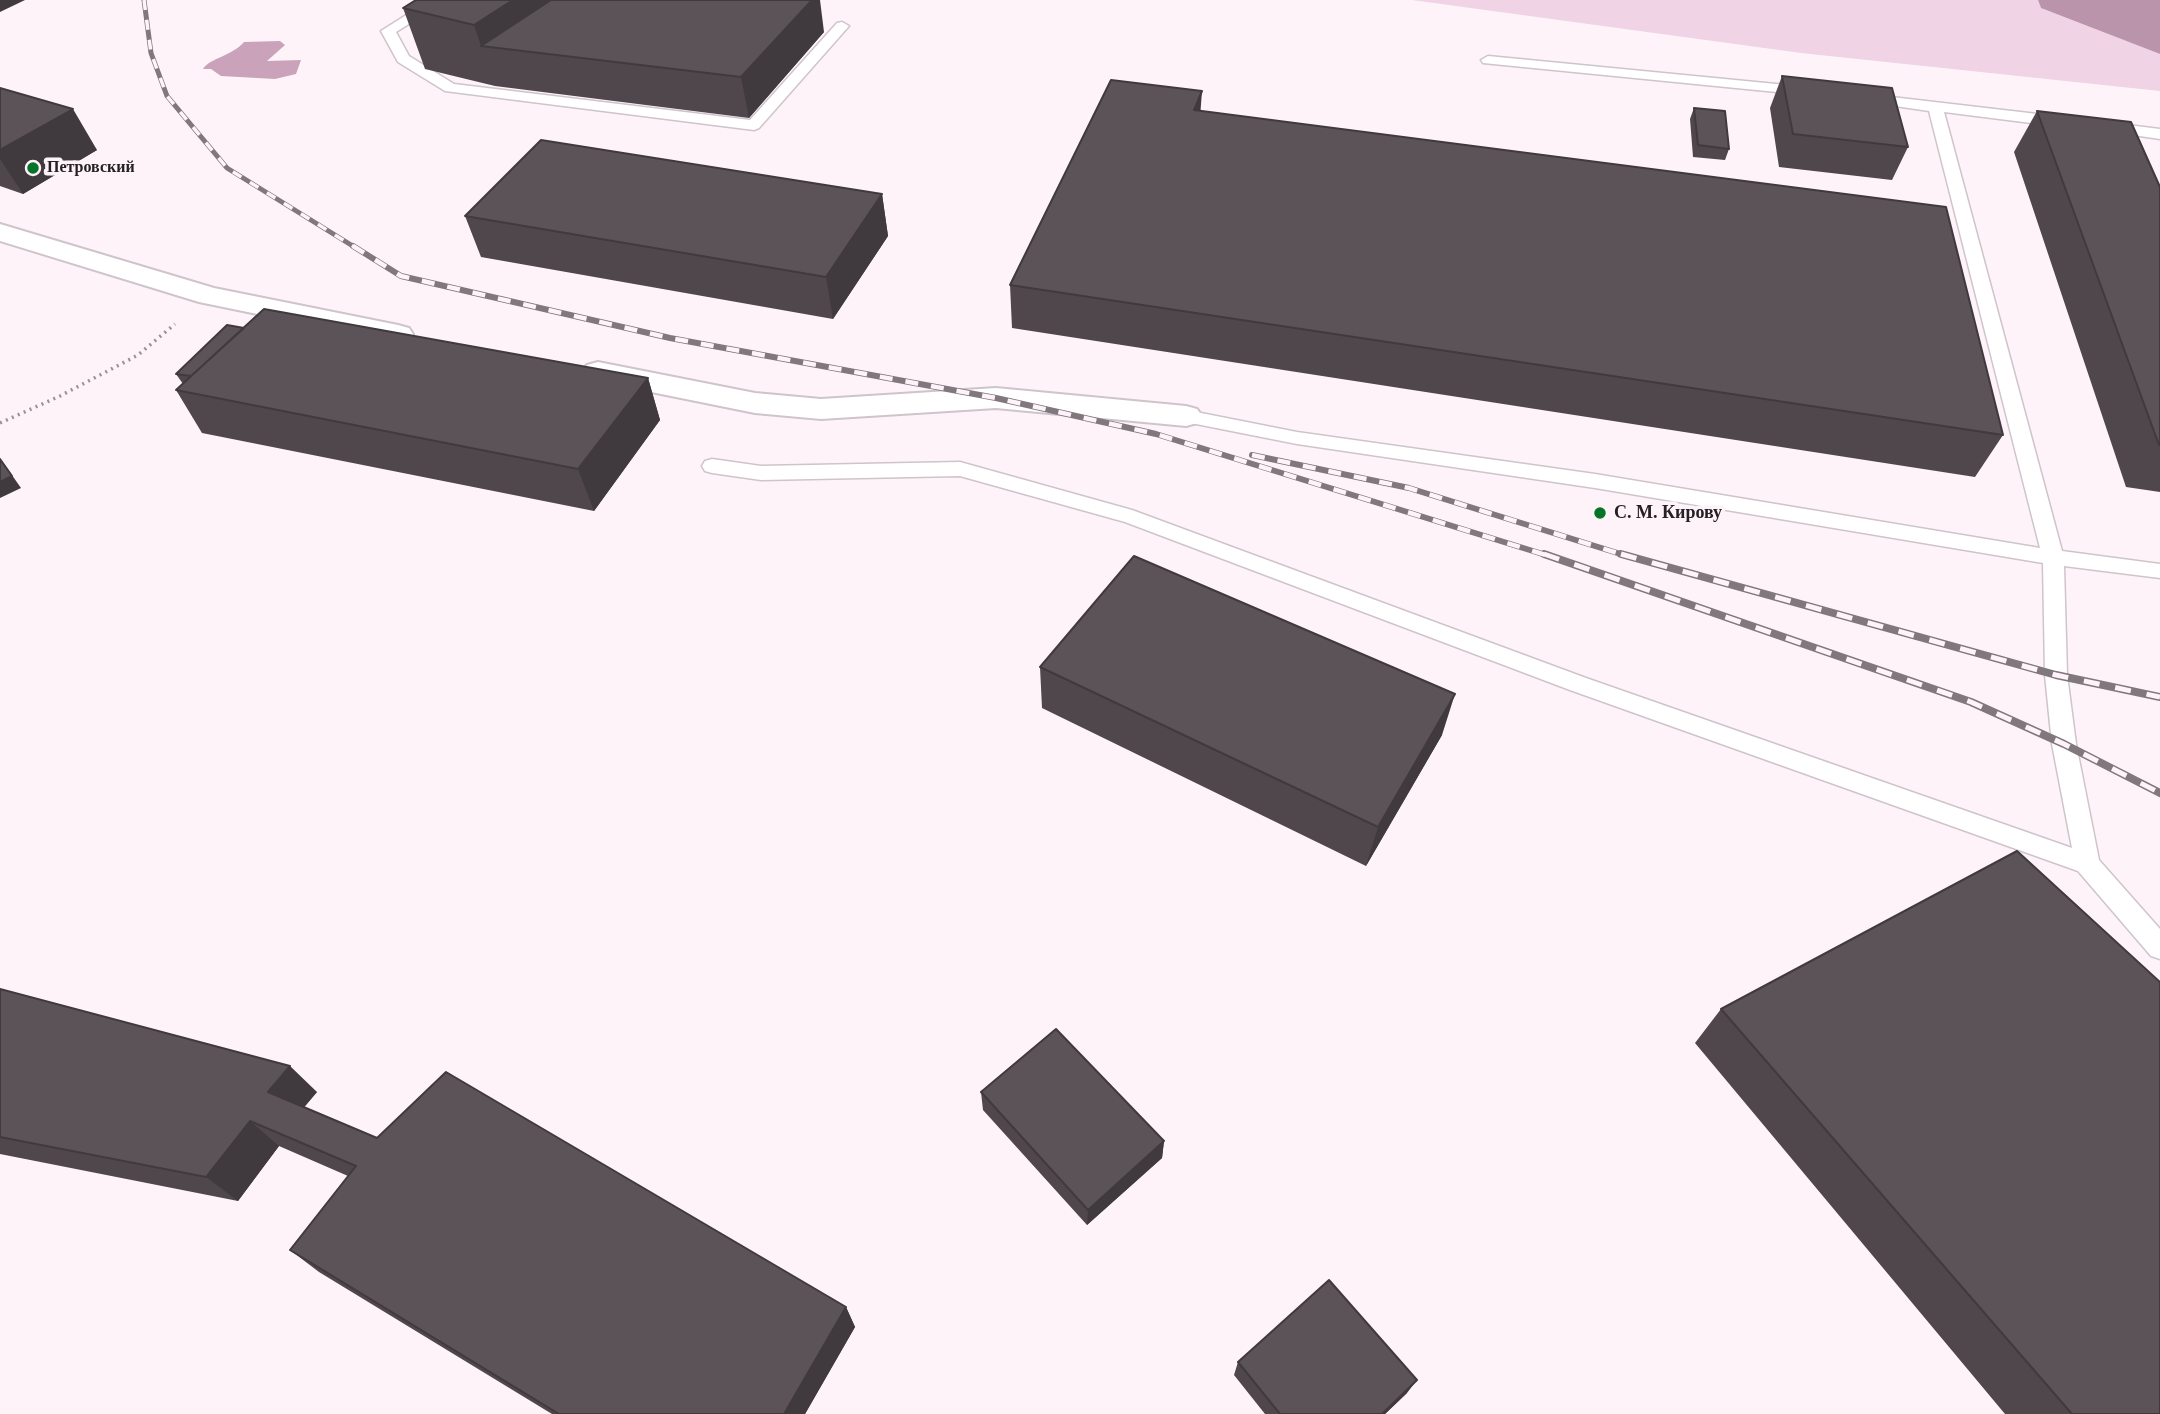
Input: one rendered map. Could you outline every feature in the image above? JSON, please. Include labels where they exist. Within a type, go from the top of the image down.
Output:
[{"type":"street","points":[[0,232],[209,296],[421,338]]},
{"type":"street","points":[[569,367],[755,403],[821,409],[996,398],[1186,416]]},
{"type":"lane","points":[[440,0],[388,31],[403,59],[450,88],[754,125],[842,26]]},
{"type":"lane","points":[[1488,60],[1826,94]]},
{"type":"lane","points":[[1853,97],[2160,134]]},
{"type":"lane","points":[[1935,107],[2053,557],[2056,675],[2064,744],[2088,864],[2160,948]]},
{"type":"lane","points":[[1186,416],[1297,438],[1608,483],[2053,557],[2160,571]]},
{"type":"lane","points":[[712,466],[761,473],[960,469],[1132,517],[1578,684],[2088,864]]},
{"type":"path","points":[[0,423],[60,396],[138,355]]},
{"type":"shaded area","points":[[1412,0],[2038,0],[2041,8],[2160,54],[2160,91],[1801,53]]},
{"type":"shaded area","points":[[2038,0],[2160,0],[2160,54],[2041,8]]},
{"type":"shaded area","points":[[280,41],[285,45],[267,61],[301,60],[296,74],[275,79],[221,76],[211,69],[203,69],[244,42]]},
{"type":"building","points":[[416,0],[513,0],[474,25],[403,8]]},
{"type":"building","points":[[551,0],[812,0],[741,77],[481,46]]},
{"type":"building","points":[[1782,76],[1892,88],[1908,147],[1793,134]]},
{"type":"building","points":[[1111,80],[1202,91],[1194,110],[1946,207],[2003,435],[1010,285]]},
{"type":"building","points":[[0,88],[73,109],[0,150]]},
{"type":"building","points":[[1694,108],[1725,111],[1729,149],[1698,145]]},
{"type":"building","points":[[2037,111],[2131,122],[2160,187],[2160,445],[2159,445]]},
{"type":"building","points":[[541,140],[882,194],[826,277],[465,216]]},
{"type":"building","points":[[264,309],[648,378],[578,469],[176,390]]},
{"type":"building","points":[[227,325],[244,328],[191,376],[176,374]]},
{"type":"building","points":[[0,459],[12,476],[0,482]]},
{"type":"building","points":[[1134,556],[1455,694],[1378,827],[1040,667]]},
{"type":"building","points":[[2017,851],[2160,982],[2160,1414],[2072,1414],[1721,1009]]},
{"type":"building","points":[[0,989],[290,1066],[268,1092],[377,1138],[446,1072],[846,1307],[784,1414],[559,1414],[290,1250],[356,1166],[250,1121],[206,1177],[0,1137]]},
{"type":"building","points":[[1056,1029],[1164,1141],[1088,1210],[981,1092]]},
{"type":"building","points":[[1329,1280],[1417,1380],[1382,1414],[1280,1414],[1238,1362]]},
{"type":"railway","points":[[144,0],[151,53],[167,96],[227,168],[356,248]]},
{"type":"railway","points":[[353,246],[401,276],[670,338],[996,398],[1156,434],[1549,556]]},
{"type":"railway","points":[[1252,455],[1409,488],[1627,556]]},
{"type":"railway","points":[[1544,554],[1971,702],[2064,744],[2160,793]]},
{"type":"railway","points":[[1621,554],[2056,675],[2160,697]]},
{"type":"place","name":"Петровский","points":[[33,168]]},
{"type":"place","name":"С. М. Кирову","points":[[1600,513]]}]
